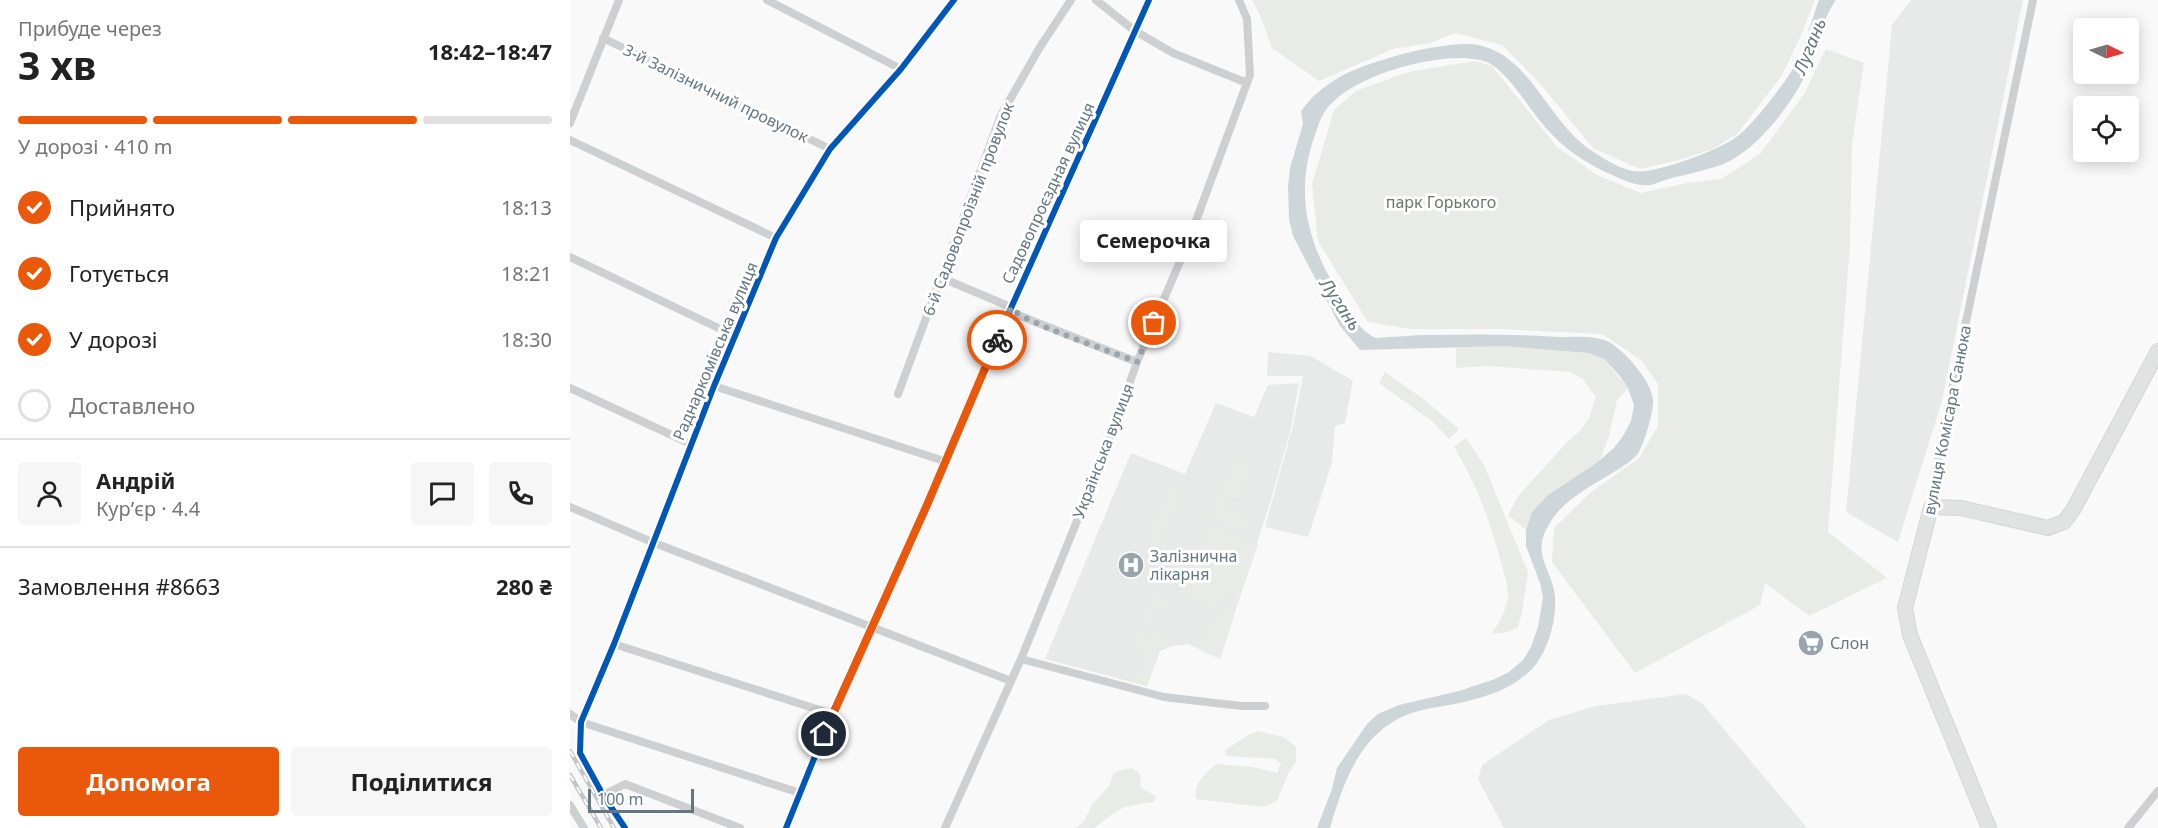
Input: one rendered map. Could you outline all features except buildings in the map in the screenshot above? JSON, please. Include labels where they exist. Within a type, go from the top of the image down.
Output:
[{"type":"main road","points":[[1931,507],[1961,508],[2048,528],[2064,522],[2073,510],[2158,351]]},
{"type":"main road","name":"вулиця Комісара Санюка","points":[[1931,507],[1905,608],[1910,635],[1989,828]]},
{"type":"street","points":[[570,123],[619,0]]},
{"type":"street","points":[[767,0],[901,69]]},
{"type":"street","name":"Раднаркомівська вулиця","points":[[603,795],[579,753],[580,722],[614,644],[714,386],[777,238],[830,149],[901,69],[954,0]]},
{"type":"street","name":"6-й Садовопроїзній провулок","points":[[898,394],[1001,115],[1040,47],[1071,0]]},
{"type":"street","points":[[1096,0],[1135,31],[1173,53],[1247,83]]},
{"type":"street","name":"Садовопроєздная вулиця","points":[[786,828],[832,714],[1149,0]]},
{"type":"street","name":"Українська вулиця","points":[[945,828],[1021,659],[1107,447],[1137,362],[1187,245],[1250,75],[1247,19],[1239,0]]},
{"type":"street","name":"вулиця Комісара Санюка","points":[[1931,507],[1934,480],[1952,390],[2033,0]]},
{"type":"street","name":"3-й Залізничний провулок","points":[[603,38],[830,149]]},
{"type":"street","points":[[570,140],[777,238]]},
{"type":"street","points":[[570,257],[735,336]]},
{"type":"street","points":[[942,278],[1011,308],[1016,314],[1137,362]]},
{"type":"street","points":[[714,386],[944,462]]},
{"type":"street","points":[[570,388],[691,444]]},
{"type":"street","points":[[570,507],[652,542],[1011,681]]},
{"type":"street","points":[[614,644],[832,714]]},
{"type":"street","points":[[1021,659],[1164,697],[1241,706],[1265,706]]},
{"type":"street","points":[[570,714],[580,722],[800,793]]},
{"type":"street","points":[[625,828],[603,795],[625,784],[740,828]]},
{"type":"street","points":[[2128,828],[2158,792]]},
{"type":"street","points":[[570,805],[584,828]]},
{"type":"shaded area","points":[[1911,0],[2023,0],[1942,401],[1898,542],[1846,512],[1892,25]]},
{"type":"shaded area","points":[[1268,352],[1311,356],[1353,381],[1345,423],[1335,426],[1332,463],[1308,537],[1265,527],[1294,422],[1303,376],[1267,376]]},
{"type":"shaded area","points":[[1299,383],[1291,428],[1270,503],[1220,659],[1188,644],[1172,646],[1160,651],[1147,686],[1045,659],[1131,453],[1185,474],[1216,403],[1254,417],[1268,385]]},
{"type":"shaded area","points":[[1686,694],[1702,703],[1807,828],[1504,828],[1478,779],[1482,765],[1549,720],[1596,706]]},
{"type":"green space","points":[[1252,0],[1815,0],[1782,75],[1738,133],[1713,149],[1640,169],[1593,148],[1536,79],[1502,45],[1455,33],[1430,43],[1393,49],[1319,81],[1272,48]]},
{"type":"green space","name":"парк Горького","points":[[1826,49],[1864,63],[1852,144],[1850,244],[1828,532],[1887,578],[1809,616],[1765,583],[1760,605],[1635,673],[1552,562],[1554,528],[1590,493],[1639,458],[1658,426],[1658,384],[1641,360],[1602,334],[1501,329],[1410,329],[1368,322],[1318,241],[1312,184],[1334,110],[1356,91],[1408,72],[1475,61],[1492,66],[1557,147],[1597,175],[1641,193],[1687,183],[1721,179],[1760,154],[1804,94]]},
{"type":"green space","points":[[1505,345],[1589,353],[1604,359],[1628,388],[1617,400],[1609,436],[1600,460],[1532,512],[1526,530],[1508,515],[1519,495],[1579,432],[1589,418],[1596,397],[1583,379],[1570,372],[1488,366],[1456,368],[1456,348]]},
{"type":"green space","points":[[1385,372],[1422,398],[1459,429],[1449,439],[1433,422],[1379,383]]},
{"type":"green space","points":[[1466,438],[1484,465],[1528,572],[1518,627],[1508,632],[1491,634],[1504,611],[1508,591],[1499,555],[1475,486],[1454,447]]},
{"type":"green space","points":[[1243,457],[1252,462],[1252,467],[1239,500],[1230,496],[1225,507],[1252,519],[1249,529],[1238,530],[1208,519],[1234,458]]},
{"type":"green space","points":[[1178,482],[1182,490],[1181,497],[1160,543],[1154,544],[1148,534],[1170,484]]},
{"type":"green space","points":[[1217,528],[1258,544],[1240,597],[1228,594],[1220,604],[1212,608],[1185,597],[1182,593],[1206,533]]},
{"type":"green space","points":[[1158,592],[1173,598],[1175,603],[1171,614],[1157,609],[1154,619],[1163,623],[1161,627],[1144,621],[1142,617],[1151,595]]},
{"type":"green space","points":[[1225,609],[1236,609],[1220,659],[1199,649],[1213,615]]},
{"type":"green space","points":[[1145,627],[1142,636],[1149,639],[1153,630],[1169,637],[1166,644],[1172,646],[1160,651],[1147,686],[1128,681],[1130,676],[1140,674],[1147,656],[1128,649],[1137,630]]},
{"type":"green space","points":[[1258,731],[1284,737],[1296,747],[1296,762],[1288,774],[1277,801],[1263,807],[1196,799],[1198,783],[1216,764],[1252,767],[1277,773],[1281,764],[1276,759],[1227,756],[1225,750]]},
{"type":"green space","points":[[1132,768],[1140,774],[1141,788],[1156,796],[1154,802],[1124,807],[1094,828],[1075,828],[1083,823],[1093,803],[1110,785],[1113,774]]},
{"type":"water","name":"Лугань","points":[[1819,0],[1836,0],[1822,27],[1805,76],[1790,102],[1770,128],[1734,159],[1721,165],[1651,185],[1626,181],[1576,155],[1546,128],[1505,76],[1489,63],[1480,60],[1463,58],[1429,61],[1391,70],[1355,86],[1341,95],[1324,112],[1309,156],[1305,195],[1307,215],[1311,234],[1326,271],[1364,330],[1376,338],[1479,334],[1597,338],[1609,342],[1629,359],[1648,384],[1653,399],[1649,426],[1637,455],[1624,466],[1569,501],[1554,517],[1544,535],[1543,558],[1554,590],[1555,611],[1551,634],[1536,664],[1515,683],[1499,691],[1464,702],[1415,712],[1381,730],[1358,758],[1349,774],[1330,828],[1317,828],[1332,789],[1337,768],[1367,724],[1378,714],[1399,705],[1459,691],[1495,679],[1509,672],[1523,660],[1531,647],[1538,627],[1543,597],[1526,546],[1526,530],[1532,512],[1547,496],[1595,464],[1614,448],[1631,421],[1634,405],[1628,388],[1619,375],[1604,359],[1589,353],[1504,346],[1360,350],[1340,326],[1293,236],[1289,219],[1288,186],[1290,168],[1303,124],[1301,111],[1327,85],[1367,65],[1431,48],[1469,44],[1482,46],[1502,54],[1519,68],[1568,130],[1592,151],[1628,170],[1656,169],[1688,160],[1719,147],[1739,135],[1752,122],[1774,96],[1796,64]]},
{"type":"railway","points":[[570,751],[614,828]]},
{"type":"railway","points":[[570,775],[601,828]]},
{"type":"cycle path","points":[[625,828],[603,795],[580,753],[581,722],[614,644],[714,386],[776,238],[830,149],[901,69],[954,0]]},
{"type":"cycle path","points":[[786,828],[832,714],[927,505],[1011,308],[1149,0]]},
{"type":"way so far","points":[[997,340],[1011,308],[1016,314],[1137,362],[1154,323]]},
{"type":"place","name":"Семерочка","points":[[1154,323]]},
{"type":"place","name":"Залізнична лікарня","points":[[1131,565]]},
{"type":"place","name":"Слон","points":[[1811,643]]},
{"type":"route","points":[[824,734],[927,505],[997,340]]}]
